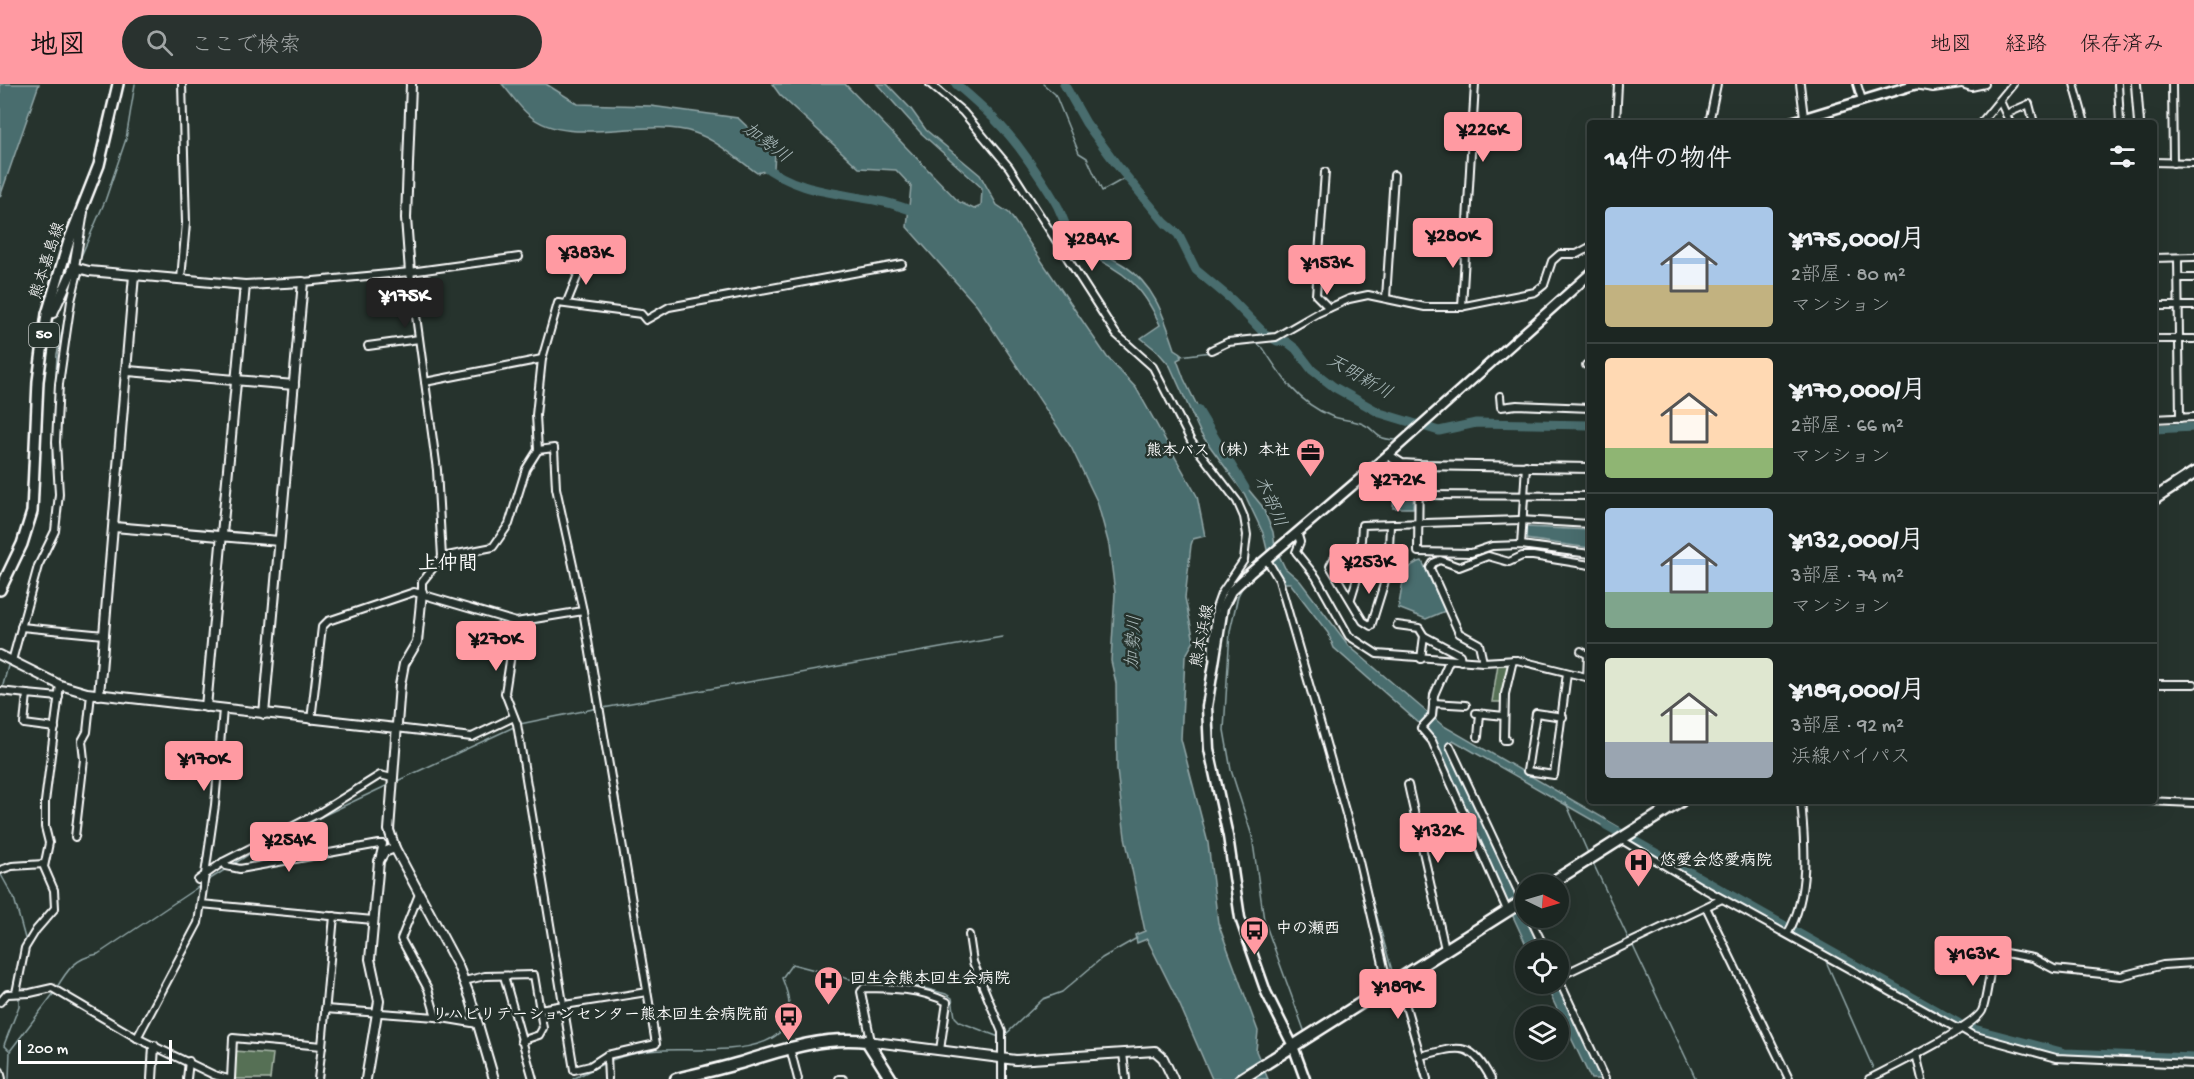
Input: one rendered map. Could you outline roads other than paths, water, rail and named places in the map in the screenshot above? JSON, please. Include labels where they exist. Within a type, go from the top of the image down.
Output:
[{"type":"highway","points":[[2157,497],[2194,473]]},
{"type":"highway","points":[[1565,874],[1676,804]]},
{"type":"highway","points":[[1240,1079],[1515,906]]},
{"type":"highway","points":[[676,1079],[790,1047],[828,1039],[869,1041],[891,1079]]},
{"type":"main road","name":"熊本嘉島線","points":[[0,590],[22,543],[32,512],[38,381],[47,314],[63,258],[106,144],[118,84]]},
{"type":"main road","points":[[1799,120],[1916,84]]},
{"type":"main road","name":"熊本浜線","points":[[1305,1079],[1266,992],[1240,918],[1228,836],[1209,749],[1207,707],[1223,607],[1231,591],[1286,541],[1388,455],[1587,277]]},
{"type":"street","points":[[181,279],[186,223],[182,84]]},
{"type":"street","points":[[411,84],[406,218],[410,273],[437,470],[442,556],[423,582],[417,642],[404,664],[396,728],[389,830],[395,848],[464,981],[494,1079]]},
{"type":"street","points":[[930,84],[963,112],[1009,167],[1116,334],[1153,367],[1191,441],[1237,501],[1244,517],[1247,535],[1244,560],[1221,594],[1216,608],[1212,669]]},
{"type":"street","points":[[1462,307],[1475,84]]},
{"type":"street","points":[[1616,120],[1618,84]]},
{"type":"street","points":[[1710,120],[1717,84]]},
{"type":"street","points":[[1796,120],[1800,84]]},
{"type":"street","points":[[1857,84],[1862,100]]},
{"type":"street","points":[[1916,84],[1933,88],[1961,84],[1971,87],[1985,84]]},
{"type":"street","points":[[1983,120],[2013,84]]},
{"type":"street","points":[[2074,84],[2084,120]]},
{"type":"street","points":[[2118,84],[2120,120]]},
{"type":"street","points":[[2136,84],[2139,120]]},
{"type":"street","points":[[2172,84],[2173,163]]},
{"type":"street","points":[[2000,100],[2009,120]]},
{"type":"street","points":[[2006,114],[2029,104],[2033,120]]},
{"type":"street","points":[[2157,162],[2194,163]]},
{"type":"street","points":[[1325,172],[1316,295],[1329,308]]},
{"type":"street","points":[[1386,298],[1394,175]]},
{"type":"street","points":[[12,661],[38,566],[55,531],[59,494],[56,442],[60,373],[77,268],[84,205]]},
{"type":"street","points":[[1211,350],[1244,339],[1276,337],[1329,308],[1368,295],[1425,307],[1462,307],[1535,292],[1544,285],[1552,261],[1560,255],[1577,254],[1587,249]]},
{"type":"street","points":[[77,268],[245,285],[410,273],[519,257]]},
{"type":"street","points":[[2157,258],[2194,257]]},
{"type":"street","points":[[2178,259],[2180,418]]},
{"type":"street","points":[[567,302],[584,260]]},
{"type":"street","points":[[442,556],[493,547],[509,524],[526,470],[538,450],[536,415],[542,358],[558,303],[567,302],[640,314],[646,320],[669,307],[902,264]]},
{"type":"street","points":[[47,314],[53,313],[77,268]]},
{"type":"street","points":[[75,837],[84,759],[82,741],[87,732],[95,694],[104,635],[135,275]]},
{"type":"street","points":[[2179,278],[2194,278]]},
{"type":"street","points":[[264,714],[303,282]]},
{"type":"street","points":[[206,707],[245,285]]},
{"type":"street","points":[[2157,306],[2194,306]]},
{"type":"street","points":[[368,346],[419,339]]},
{"type":"street","points":[[2157,339],[2194,339]]},
{"type":"street","points":[[425,382],[542,358]]},
{"type":"street","points":[[128,371],[294,385]]},
{"type":"street","points":[[1500,396],[1502,406],[1587,408]]},
{"type":"street","points":[[2157,419],[2194,417]]},
{"type":"street","points":[[516,622],[505,693],[517,724],[574,1070],[590,1066],[607,1055],[656,1044],[583,611],[556,488],[554,448],[538,450]]},
{"type":"street","points":[[1388,455],[1402,464],[1587,468]]},
{"type":"street","points":[[1419,465],[1418,552],[1471,554],[1492,546],[1521,544],[1587,554]]},
{"type":"street","points":[[1521,544],[1526,465]]},
{"type":"street","points":[[1419,495],[1587,496]]},
{"type":"street","points":[[1351,598],[1359,572],[1362,525],[1522,520],[1587,524]]},
{"type":"street","points":[[1361,548],[1339,550],[1330,566],[1363,621],[1371,626],[1388,571],[1390,525]]},
{"type":"street","points":[[114,527],[279,542]]},
{"type":"street","points":[[1297,532],[1300,542],[1296,552],[1316,577],[1349,636],[1377,654],[1449,661],[1513,660],[1587,677]]},
{"type":"street","points":[[1483,662],[1479,644],[1459,633],[1430,568],[1433,563],[1440,560],[1459,567],[1488,556],[1509,562],[1522,556],[1587,565]]},
{"type":"street","points":[[1267,560],[1279,580],[1318,715],[1357,853],[1388,985]]},
{"type":"street","points":[[311,720],[324,623],[414,592],[422,592],[516,622],[583,611]]},
{"type":"street","points":[[1397,625],[1419,628],[1424,636],[1460,655],[1461,661]]},
{"type":"street","points":[[21,627],[104,635]]},
{"type":"street","points":[[1421,659],[1424,636]]},
{"type":"street","points":[[1581,651],[1587,654]]},
{"type":"street","points":[[0,655],[60,685],[95,694],[472,737],[514,717]]},
{"type":"street","points":[[1502,748],[1506,740],[1505,694],[1513,660]]},
{"type":"street","points":[[1449,661],[1434,695],[1432,716],[1421,728],[1432,741],[1508,909]]},
{"type":"street","points":[[1563,717],[1536,712],[1527,771],[1554,775],[1563,717],[1567,673]]},
{"type":"street","points":[[2157,684],[2194,684]]},
{"type":"street","points":[[16,993],[25,948],[36,930],[55,908],[54,890],[44,864],[49,843],[45,826],[45,802],[60,685]]},
{"type":"street","points":[[2,691],[59,697]]},
{"type":"street","points":[[27,694],[24,724],[55,728]]},
{"type":"street","points":[[1433,703],[1466,705]]},
{"type":"street","points":[[137,1038],[198,923],[201,878],[215,805],[223,709]]},
{"type":"street","points":[[1478,737],[1478,713],[1504,716]]},
{"type":"street","points":[[1450,746],[1515,883]]},
{"type":"street","points":[[201,878],[223,862],[320,813],[380,775],[392,778]]},
{"type":"street","points":[[1408,785],[1445,949]]},
{"type":"street","points":[[2157,801],[2194,803]]},
{"type":"street","points":[[1788,933],[1794,921],[1806,852],[1801,804]]},
{"type":"street","points":[[1625,836],[1722,899],[1972,1035],[2056,1058],[2194,1064]]},
{"type":"street","points":[[223,862],[226,866],[240,870],[383,844],[370,959],[378,995],[377,1013],[366,1079]]},
{"type":"street","points":[[380,856],[395,848]]},
{"type":"street","points":[[0,870],[12,866],[44,864]]},
{"type":"street","points":[[419,894],[401,939],[428,989],[436,1017]]},
{"type":"street","points":[[1569,972],[1722,899]]},
{"type":"street","points":[[201,904],[373,920]]},
{"type":"street","points":[[1706,908],[1789,1079]]},
{"type":"street","points":[[318,1079],[334,916]]},
{"type":"street","points":[[969,935],[973,962],[1002,1032],[1002,1079]]},
{"type":"street","points":[[1869,1079],[1959,1029],[1982,1012],[1994,951],[2032,958],[2054,969],[2121,976],[2163,965],[2194,963]]},
{"type":"street","points":[[464,981],[534,975],[543,1028],[539,1035],[521,1041]]},
{"type":"street","points":[[504,976],[532,1079]]},
{"type":"street","points":[[1398,979],[1427,1079]]},
{"type":"street","points":[[0,1002],[7,994],[30,993],[52,988],[137,1038],[214,1075],[230,1079],[233,1038],[322,1046]]},
{"type":"street","points":[[940,1050],[947,1002],[936,996],[902,989],[864,988],[861,992],[869,1041],[1001,1059],[1159,1052],[1173,1079]]},
{"type":"street","points":[[539,1009],[647,992]]},
{"type":"street","points":[[1566,994],[1605,1079]]},
{"type":"street","points":[[325,1009],[436,1017],[478,1023]]},
{"type":"street","points":[[152,1079],[154,1046]]},
{"type":"street","points":[[790,1047],[798,1079]]},
{"type":"street","points":[[1420,1056],[1454,1048],[1466,1049],[1480,1059],[1491,1079]]},
{"type":"street","points":[[1123,1053],[1126,1079]]},
{"type":"street","points":[[1916,1054],[1922,1079]]},
{"type":"street","points":[[607,1055],[608,1079]]},
{"type":"street","points":[[187,1079],[189,1061]]},
{"type":"street","points":[[0,1071],[2,1079]]},
{"type":"water","points":[[0,84],[39,84],[0,197]]},
{"type":"water","points":[[502,84],[546,84],[578,104],[651,106],[738,118],[775,153],[774,168],[757,173],[711,140],[695,133],[675,129],[585,131],[564,130],[545,125],[525,112]]},
{"type":"water","points":[[772,84],[845,84],[959,202],[974,209],[981,206],[982,188],[921,133],[877,84],[887,84],[911,109],[926,130],[980,175],[997,205],[1009,213],[1107,357],[1136,388],[1197,496],[1205,536],[1193,539],[1191,545],[1185,598],[1194,641],[1185,657],[1181,739],[1208,843],[1218,923],[1258,1031],[1256,1051],[1268,1079],[1212,1079],[1179,1003],[1147,939],[1137,943],[1135,935],[1145,931],[1125,837],[1117,770],[1116,683],[1111,661],[1115,593],[1109,545],[1097,501],[1071,447],[977,306],[907,227],[911,186],[896,170],[859,168],[780,95]]},
{"type":"water","points":[[1083,242],[1125,266],[1144,283],[1151,293],[1162,314],[1175,349],[1181,353],[1181,358],[1177,360],[1184,379],[1224,460],[1262,506],[1273,532],[1275,547],[1285,568],[1300,581],[1349,646],[1442,725],[1619,827],[1613,832],[1453,740],[1447,746],[1515,894],[1515,921],[1432,741],[1420,724],[1334,648],[1328,633],[1290,583],[1282,583],[1270,562],[1263,533],[1244,493],[1201,434],[1170,366],[1141,338],[1160,325],[1144,296],[1126,277],[1076,248]]},
{"type":"water","points":[[1395,485],[1414,485],[1413,508],[1393,508]]},
{"type":"water","points":[[1526,527],[1587,530],[1587,548],[1525,539]]},
{"type":"water","points":[[1422,561],[1445,611],[1426,619],[1398,608],[1406,573],[1415,563]]},
{"type":"water","points":[[1518,928],[1530,928],[1536,940],[1524,940]]},
{"type":"water","points":[[1550,994],[1562,994],[1567,1006],[1556,1006]]},
{"type":"water","points":[[1569,1010],[1601,1079],[1591,1079],[1569,1034]]},
{"type":"waterway","points":[[79,261],[105,201],[126,139],[135,84]]},
{"type":"waterway","name":"木部川","points":[[956,84],[1010,136],[1051,194],[1072,236],[1089,250]]},
{"type":"waterway","points":[[1043,84],[1055,94],[1079,153],[1087,158],[1102,191],[1127,177]]},
{"type":"waterway","name":"天明新川","points":[[1064,84],[1086,123],[1117,165],[1165,223],[1178,234],[1196,270],[1232,300],[1264,333],[1277,341],[1287,342],[1296,349],[1312,370],[1334,387],[1380,413],[1439,431],[1476,423],[1587,425]]},
{"type":"waterway","name":"加勢川","points":[[760,163],[774,173],[802,186],[884,202],[919,213]]},
{"type":"waterway","points":[[69,298],[71,282]]},
{"type":"waterway","points":[[55,476],[52,461],[57,354],[67,309]]},
{"type":"waterway","points":[[1255,342],[1263,348],[1291,388],[1309,404],[1331,416],[1363,424],[1382,438],[1395,440]]},
{"type":"waterway","points":[[1180,356],[1211,352]]},
{"type":"waterway","name":"木部川","points":[[1198,410],[1245,488]]},
{"type":"waterway","name":"天明新川","points":[[2157,429],[2194,427]]},
{"type":"waterway","points":[[55,506],[56,487]]},
{"type":"waterway","points":[[10,657],[36,562],[42,550]]},
{"type":"waterway","points":[[1244,584],[1238,596],[1230,631],[1224,730],[1231,770],[1252,836],[1264,920],[1304,1030]]},
{"type":"waterway","points":[[603,708],[1002,637]]},
{"type":"waterway","points":[[1301,645],[1394,978]]},
{"type":"waterway","points":[[2,689],[9,662]]},
{"type":"waterway","points":[[520,724],[598,708]]},
{"type":"waterway","points":[[395,782],[516,726]]},
{"type":"waterway","points":[[276,838],[388,785]]},
{"type":"waterway","points":[[1566,803],[1588,853]]},
{"type":"waterway","points":[[1606,825],[1958,1023]]},
{"type":"waterway","points":[[232,865],[264,845]]},
{"type":"waterway","points":[[1593,863],[1629,940]]},
{"type":"waterway","points":[[207,881],[226,869]]},
{"type":"waterway","points":[[0,873],[14,898],[26,942]]},
{"type":"waterway","points":[[56,989],[68,971],[83,958],[98,954],[201,885]]},
{"type":"waterway","points":[[1003,1037],[1043,999],[1062,992],[1102,958],[1137,938]]},
{"type":"waterway","points":[[1818,943],[1821,949]]},
{"type":"waterway","points":[[1632,944],[1696,1079]]},
{"type":"waterway","points":[[25,963],[28,947]]},
{"type":"waterway","points":[[1825,959],[1873,1068]]},
{"type":"waterway","points":[[609,1061],[649,1051],[731,1049],[754,1045],[773,1038],[785,1025],[789,1005],[782,978],[792,964],[849,979],[905,983],[946,994],[952,998],[955,1017],[960,1022],[999,1037]]},
{"type":"waterway","points":[[1396,985],[1422,1079]]},
{"type":"waterway","points":[[9,1079],[10,1051],[54,993]]},
{"type":"waterway","points":[[9,1050],[4,1045],[19,1006],[19,997]]},
{"type":"waterway","points":[[1970,1028],[2065,1053],[2194,1058]]},
{"type":"waterway","points":[[573,1079],[605,1063]]},
{"type":"place","name":"熊本バス（株）本社","points":[[1311,478]]},
{"type":"place","name":"悠愛会悠愛病院","points":[[1639,888]]},
{"type":"place","name":"中の瀬西","points":[[1255,956]]},
{"type":"place","name":"回生会熊本回生会病院","points":[[829,1006]]},
{"type":"place","name":"リハビリテーションセンター熊本回生会病院前","points":[[789,1042]]},
{"type":"district","name":"上仲間","points":[[448,565]]}]
